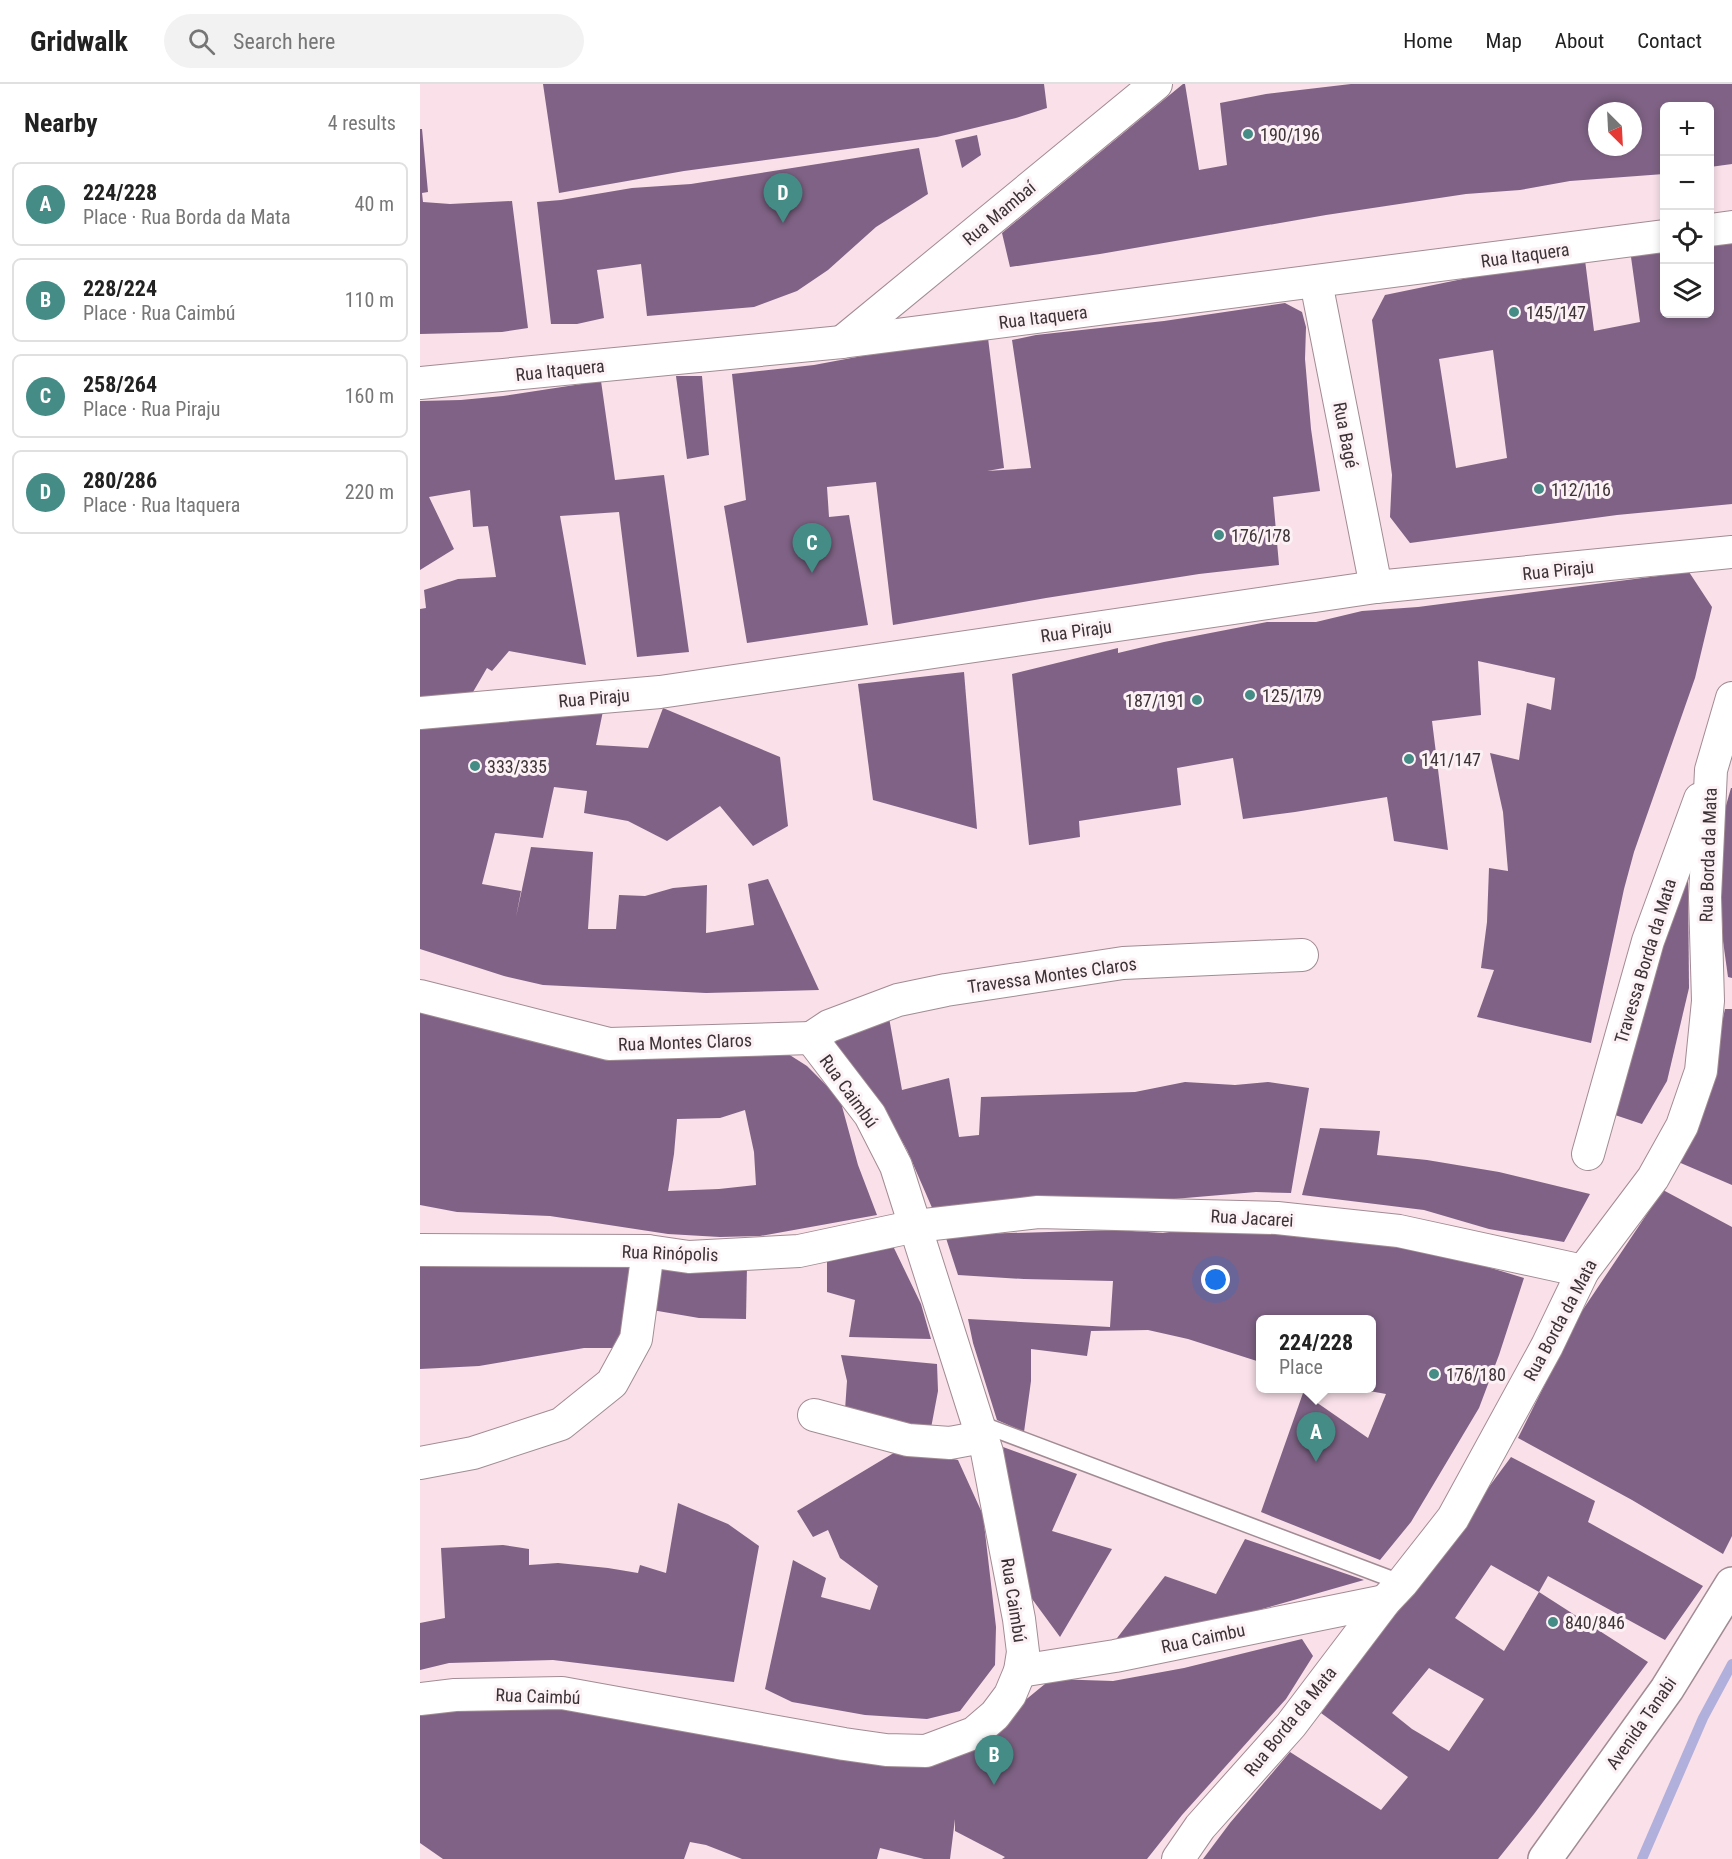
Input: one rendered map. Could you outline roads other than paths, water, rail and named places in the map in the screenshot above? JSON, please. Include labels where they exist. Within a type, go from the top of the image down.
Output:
[{"type":"street","name":"Rua Mambaí","points":[[842,342],[1156,84]]},
{"type":"street","points":[[1714,229],[1732,227]]},
{"type":"street","name":"Rua Itaquera","points":[[420,384],[842,342],[1660,237]]},
{"type":"street","name":"Rua Bagé","points":[[1316,282],[1376,587]]},
{"type":"street","name":"Rua Piraju","points":[[420,713],[660,692],[1376,587],[1732,552]]},
{"type":"street","name":"Rua Borda da Mata","points":[[1178,1859],[1200,1827],[1291,1725],[1453,1518],[1547,1346],[1583,1271],[1653,1178],[1682,1126],[1701,1071],[1708,1001],[1705,897],[1711,770],[1732,698]]},
{"type":"street","name":"Travessa Borda da Mata","points":[[1588,1154],[1648,941],[1711,770]]},
{"type":"street","name":"Travessa Montes Claros","points":[[811,1038],[829,1026],[898,1000],[946,990],[1123,963],[1302,955]]},
{"type":"street","name":"Rua Montes Claros","points":[[420,996],[609,1044],[811,1038]]},
{"type":"street","name":"Rua Caimbú","points":[[420,1699],[455,1695],[562,1693],[855,1746],[886,1750],[926,1751],[974,1733],[995,1715],[1010,1695],[1020,1671],[1023,1652],[1019,1619],[987,1452],[896,1166],[870,1115],[811,1038]]},
{"type":"street","name":"Rua Jacarei","points":[[916,1226],[1038,1212],[1278,1218],[1399,1231],[1583,1271]]},
{"type":"street","name":"Rua Rinópolis","points":[[420,1251],[648,1251],[689,1257],[799,1251],[916,1226]]},
{"type":"street","points":[[420,1463],[473,1453],[561,1424],[612,1383],[636,1339],[648,1251]]},
{"type":"street","points":[[814,1415],[908,1440],[950,1443],[980,1430]]},
{"type":"street","name":"Avenida Tanabi","points":[[1545,1859],[1667,1689],[1732,1584]]},
{"type":"street","name":"Rua Caimbu","points":[[1020,1671],[1115,1656],[1394,1592]]},
{"type":"lane","points":[[980,1430],[1394,1592]]},
{"type":"waterway","points":[[1642,1859],[1703,1718],[1732,1664]]},
{"type":"place","name":"190/196","points":[[1248,134]]},
{"type":"place","name":"280/286","points":[[783,223]]},
{"type":"place","name":"145/147","points":[[1514,312]]},
{"type":"place","name":"112/116","points":[[1539,489]]},
{"type":"place","name":"176/178","points":[[1219,535]]},
{"type":"place","name":"258/264","points":[[812,573]]},
{"type":"place","name":"125/179","points":[[1250,695]]},
{"type":"place","name":"187/191","points":[[1197,700]]},
{"type":"place","name":"141/147","points":[[1409,759]]},
{"type":"place","name":"333/335","points":[[475,766]]},
{"type":"place","name":"176/180","points":[[1434,1374]]},
{"type":"place","name":"224/228","points":[[1316,1462]]},
{"type":"place","name":"840/846","points":[[1553,1622]]},
{"type":"place","name":"228/224","points":[[994,1785]]}]
